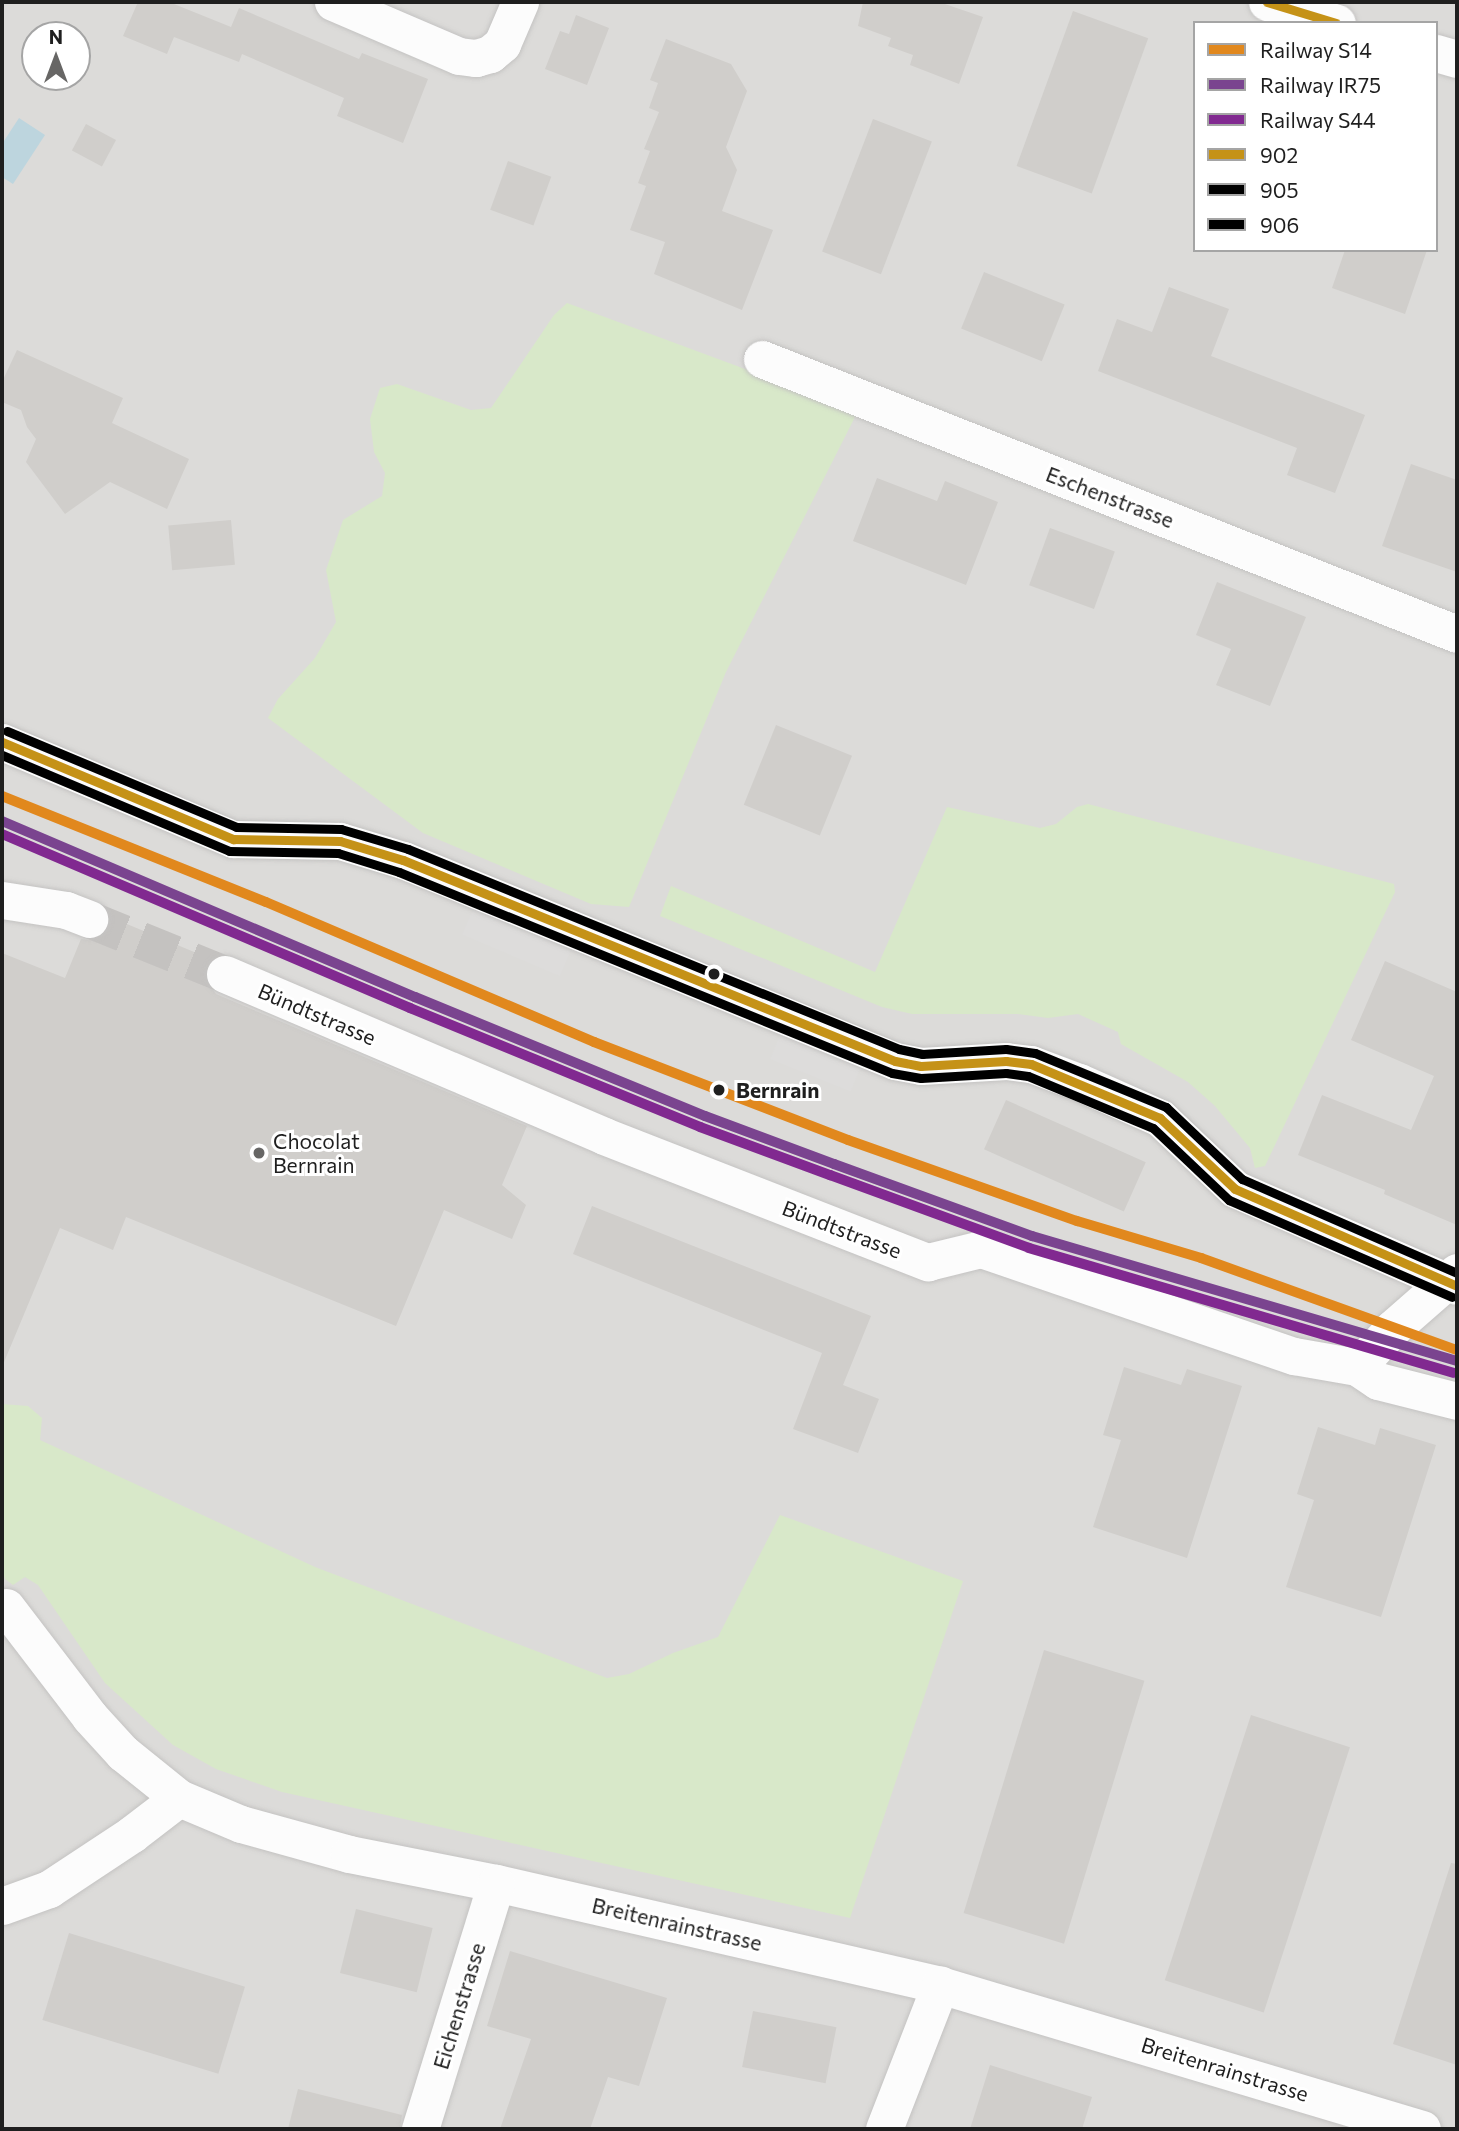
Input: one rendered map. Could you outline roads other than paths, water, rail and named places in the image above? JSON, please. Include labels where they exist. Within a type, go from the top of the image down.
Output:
[{"type":"street","points":[[333,2],[459,56],[476,58],[491,54],[502,44],[520,2]]},
{"type":"street","points":[[1267,2],[1330,21]]},
{"type":"street","points":[[1438,54],[1457,59]]},
{"type":"street","name":"Eschenstrasse","points":[[762,359],[1457,634]]},
{"type":"street","points":[[2,742],[233,839],[340,841],[403,860],[895,1061],[921,1066],[1006,1061],[1031,1064],[1160,1118],[1235,1189],[1454,1280],[1393,1328],[1357,1367]]},
{"type":"street","points":[[2,900],[66,910],[89,919]]},
{"type":"street","name":"Bündtstrasse","points":[[225,975],[604,1136],[928,1262],[981,1249],[1294,1356],[1357,1367],[1378,1381],[1457,1401]]},
{"type":"street","name":"Breitenrainstrasse","points":[[6,1607],[90,1717],[123,1753],[180,1798],[241,1824],[349,1854],[496,1883],[940,1985],[1422,2129]]},
{"type":"street","points":[[2,1906],[49,1889],[132,1834],[180,1798]]},
{"type":"street","name":"Eichenstrasse","points":[[420,2129],[496,1883]]},
{"type":"street","points":[[884,2129],[940,1985]]},
{"type":"water","points":[[19,118],[45,135],[13,184],[2,177],[2,144]]},
{"type":"tunnel","points":[[89,919],[225,974]]},
{"type":"rail line","name":"S14","points":[[2,796],[266,902],[594,1042],[848,1140],[1077,1221],[1201,1258],[1457,1350]]},
{"type":"rail line","name":"IR75","points":[[2,821],[415,997],[705,1116],[834,1164],[1032,1236],[1457,1361]]},
{"type":"rail line","name":"S44","points":[[2,834],[410,1008],[700,1127],[1029,1248],[1454,1373]]},
{"type":"place","name":"Bernrain","points":[[719,1090]]},
{"type":"place","name":"Chocolat Bernrain","points":[[259,1153]]}]
